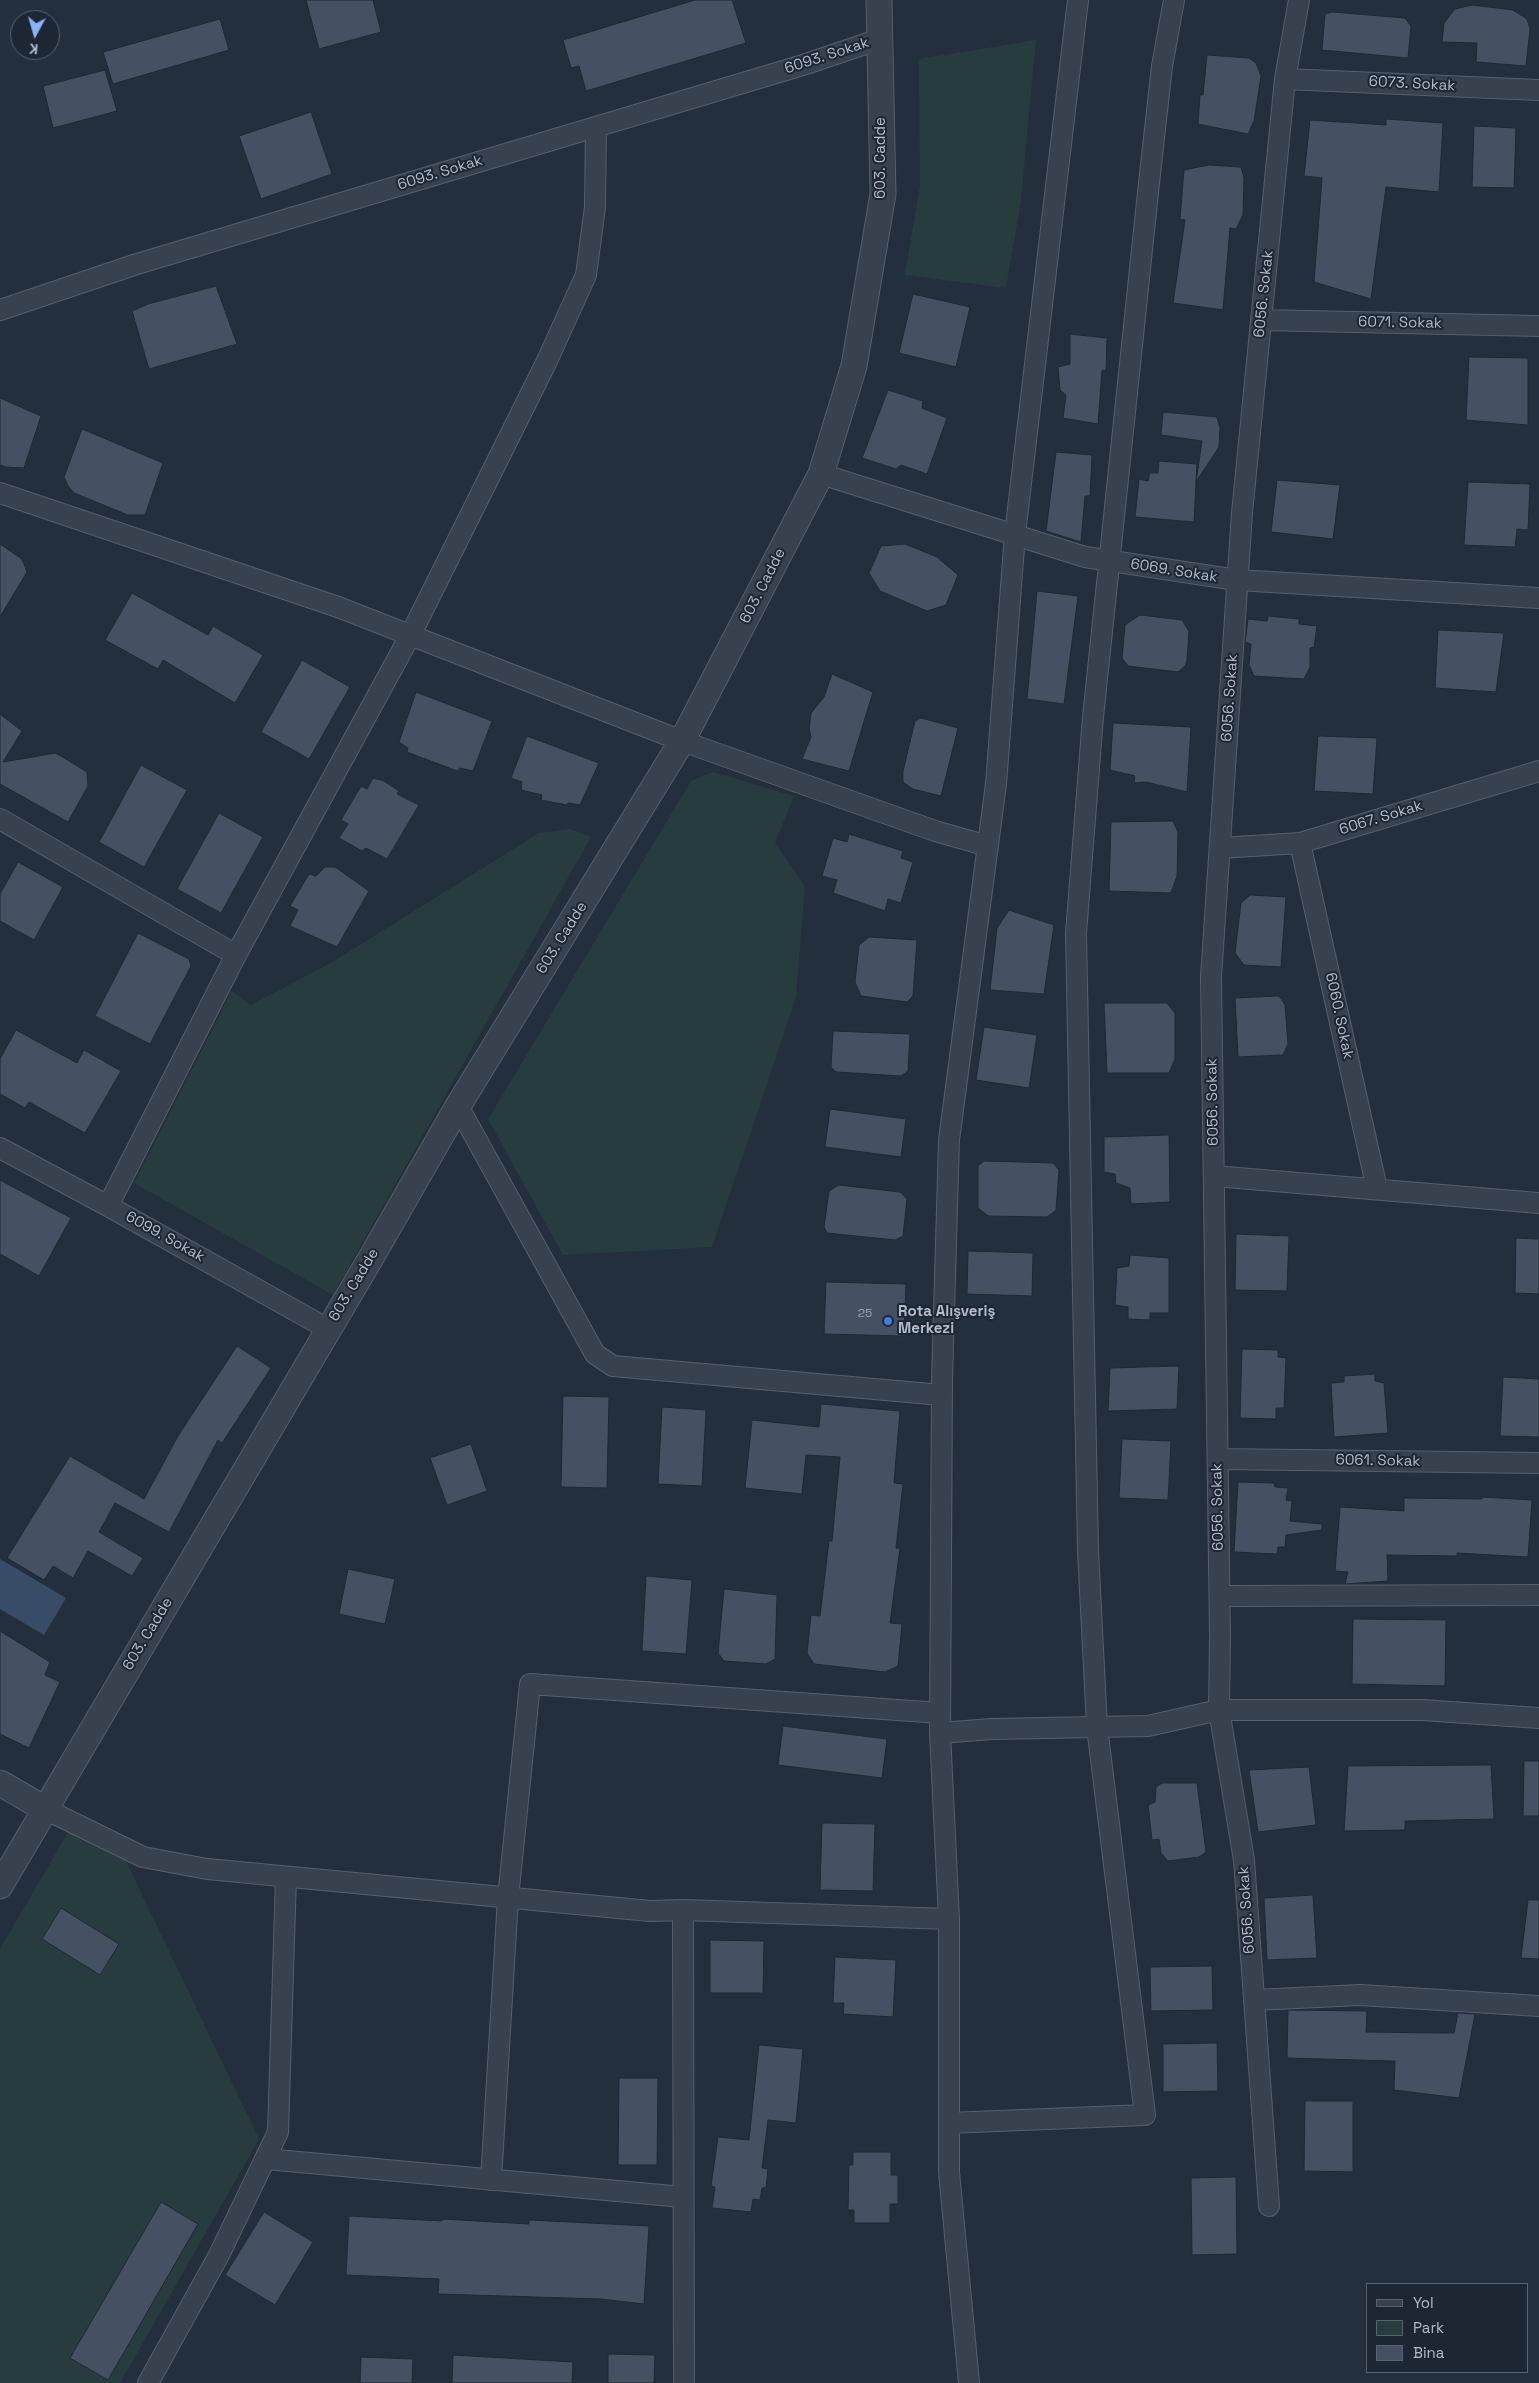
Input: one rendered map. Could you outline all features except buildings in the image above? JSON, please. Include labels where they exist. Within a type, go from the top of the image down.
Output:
[{"type":"street","name":"603. Cadde","points":[[0,1886],[458,1106],[682,741],[821,474],[854,366],[883,194],[878,0]]},
{"type":"street","points":[[969,2383],[949,2172],[949,1919],[940,1723],[942,1395],[949,1140],[996,784],[1015,534],[1078,0]]},
{"type":"street","points":[[949,2123],[1145,2115],[1097,1727],[1088,1551],[1076,933],[1093,717],[1111,561],[1154,134],[1162,66],[1174,0]]},
{"type":"street","name":"6056. Sokak","points":[[1269,2206],[1244,1860],[1219,1710],[1220,1596],[1211,977],[1237,580],[1285,79],[1299,0]]},
{"type":"street","name":"6093. Sokak","points":[[0,310],[136,264],[803,65],[880,39]]},
{"type":"street","name":"6073. Sokak","points":[[1285,79],[1539,90]]},
{"type":"street","points":[[108,1206],[236,955],[411,634],[546,363],[586,275],[596,207],[596,127]]},
{"type":"street","name":"6071. Sokak","points":[[1261,320],[1539,326]]},
{"type":"street","name":"6069. Sokak","points":[[821,474],[1085,557],[1237,580],[1539,598]]},
{"type":"street","points":[[0,493],[329,603],[682,741],[935,831],[988,846]]},
{"type":"street","name":"6067. Sokak","points":[[1220,848],[1300,843],[1539,771]]},
{"type":"street","points":[[0,819],[236,955]]},
{"type":"street","name":"6060. Sokak","points":[[1300,843],[1377,1189]]},
{"type":"street","points":[[458,1106],[595,1354],[613,1366],[942,1395]]},
{"type":"street","name":"6099. Sokak","points":[[0,1148],[108,1206],[328,1330]]},
{"type":"street","points":[[1214,1176],[1539,1203]]},
{"type":"street","name":"6061. Sokak","points":[[1218,1458],[1539,1463]]},
{"type":"street","points":[[1220,1596],[1539,1595]]},
{"type":"street","points":[[491,2180],[508,1898],[530,1684],[992,1729],[1148,1726],[1219,1710],[1422,1710],[1539,1718]]},
{"type":"street","points":[[0,1783],[45,1809],[143,1858],[207,1869],[650,1911],[683,1910],[949,1919]]},
{"type":"street","points":[[148,2383],[219,2255],[278,2132],[286,1877]]},
{"type":"street","points":[[683,1910],[684,2383]]},
{"type":"street","points":[[1254,2000],[1360,1995],[1539,2006]]},
{"type":"street","points":[[266,2159],[683,2197]]},
{"type":"green space","points":[[1036,40],[1021,200],[1006,288],[905,275],[920,186],[919,59]]},
{"type":"green space","points":[[713,772],[794,796],[775,843],[805,886],[796,997],[712,1247],[563,1255],[488,1119],[691,781]]},
{"type":"green space","points":[[570,829],[591,837],[333,1295],[134,1183],[232,991],[251,1005],[334,961],[539,833]]},
{"type":"green space","points":[[70,1829],[123,1855],[259,2139],[120,2383],[0,2383],[0,1949]]},
{"type":"water","points":[[0,1559],[66,1598],[44,1635],[0,1609]]},
{"type":"place","name":"Rota Alışveriş Merkezi","points":[[888,1321]]}]
